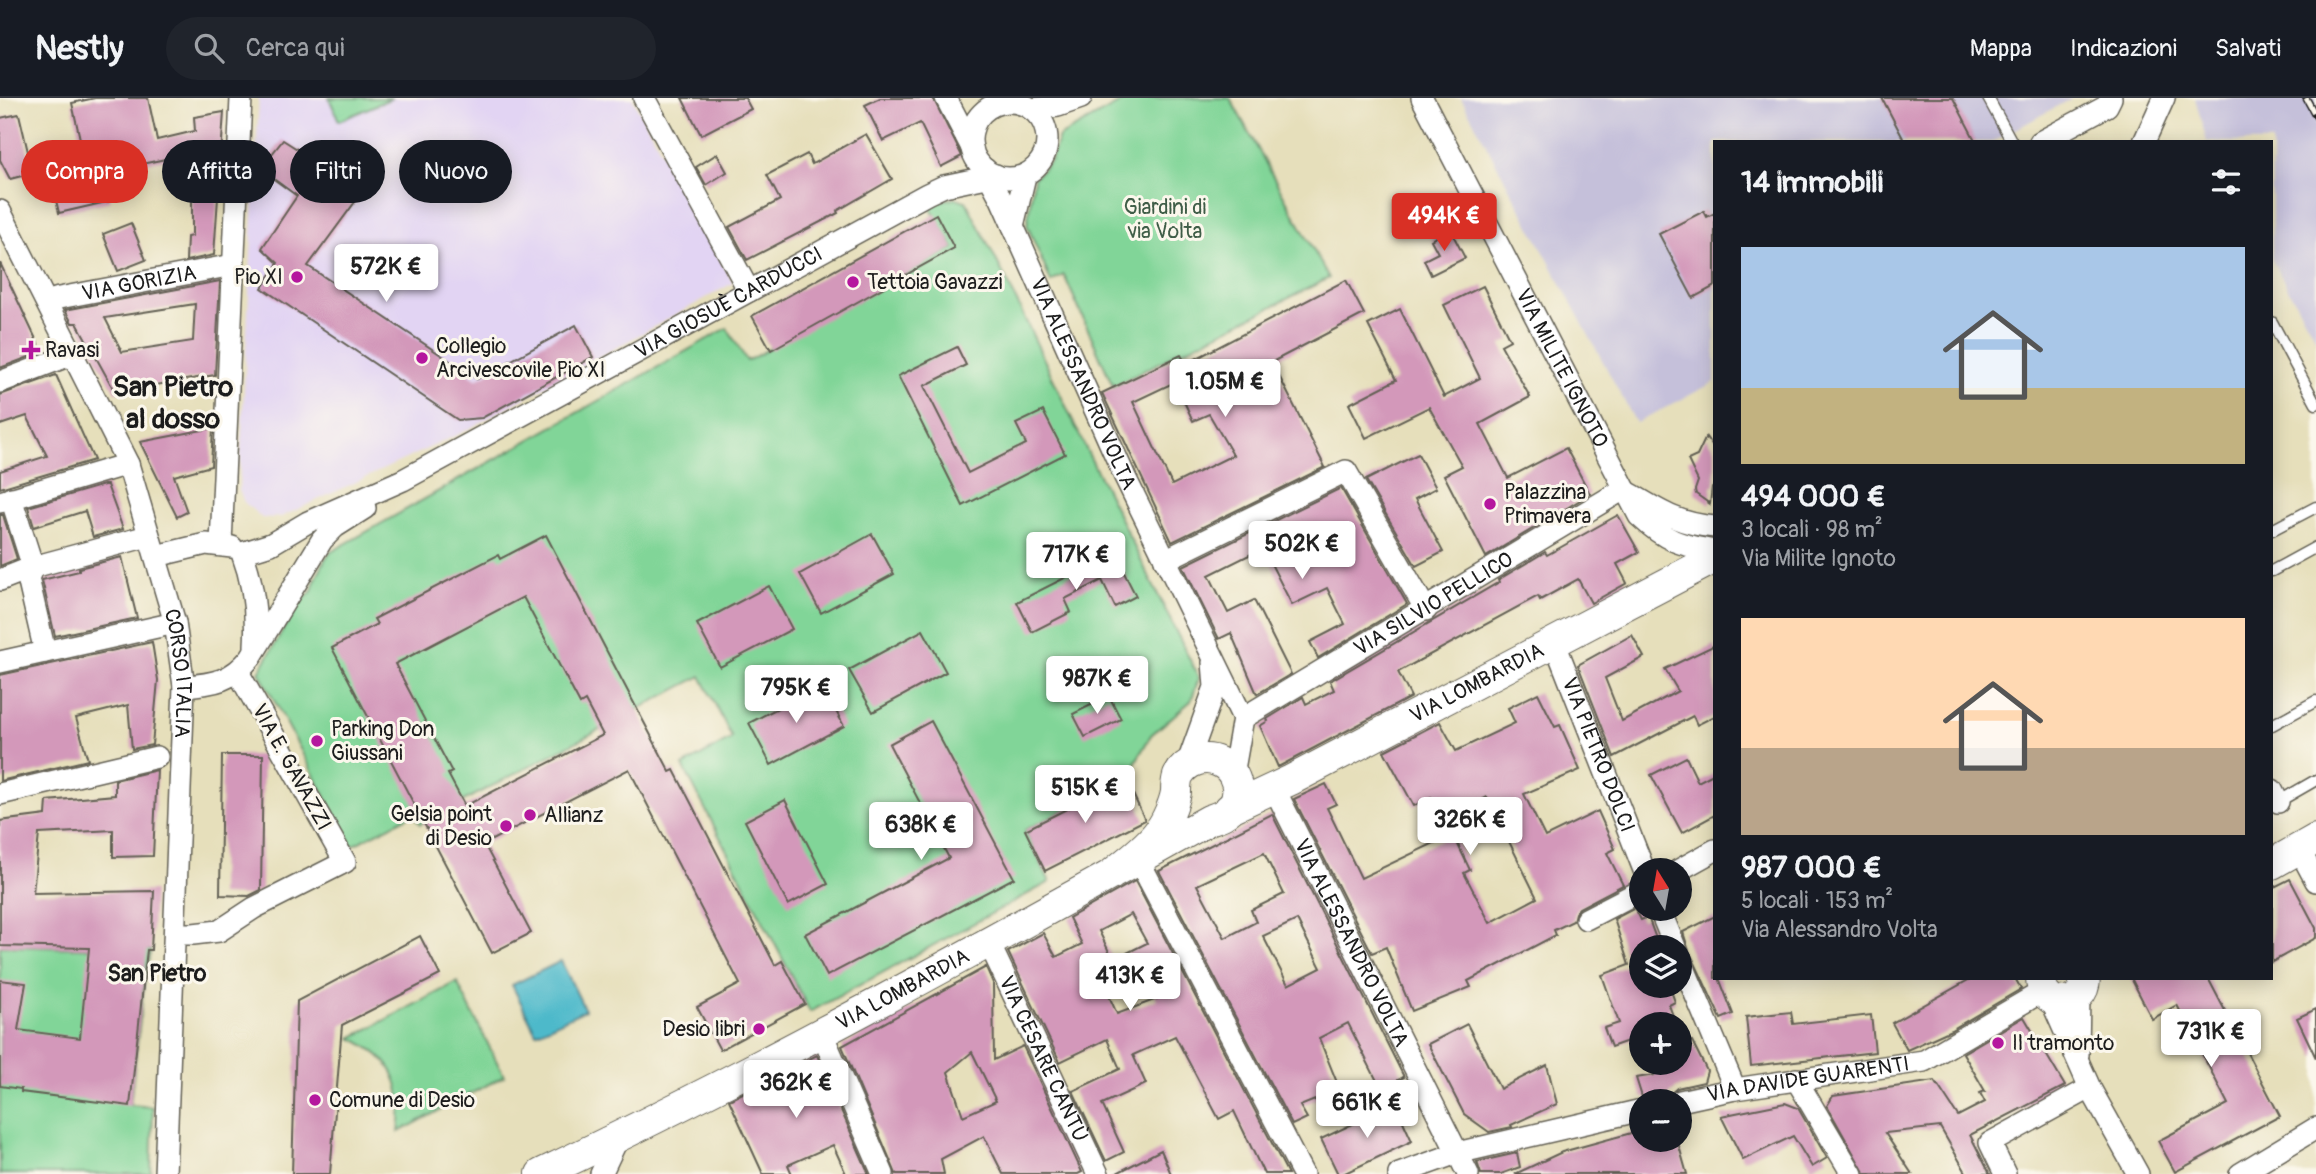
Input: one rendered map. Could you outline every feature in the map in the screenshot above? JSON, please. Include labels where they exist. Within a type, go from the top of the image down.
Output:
[{"type":"street","points":[[221,544],[241,98]]},
{"type":"street","points":[[644,98],[749,292]]},
{"type":"street","name":"VIA ALESSANDRO VOLTA","points":[[946,98],[1013,226],[1125,477],[1243,718]]},
{"type":"street","points":[[958,98],[987,109]]},
{"type":"street","points":[[1025,176],[1004,177],[983,165],[974,124],[987,109],[995,105],[1011,102],[1031,109],[1058,106],[1084,98]]},
{"type":"street","points":[[1045,128],[1084,98]]},
{"type":"street","name":"VIA MILITE IGNOTO","points":[[1422,98],[1639,516],[1658,533],[1682,546],[1713,551]]},
{"type":"street","points":[[2044,140],[2107,106],[2110,98]]},
{"type":"street","points":[[2145,140],[2164,98]]},
{"type":"street","points":[[1013,226],[1025,176],[1045,153],[1048,138],[1044,123],[1031,109]]},
{"type":"street","name":"VIA GIOSUÈ CARDUCCI","points":[[242,553],[271,544],[308,522],[402,480],[983,165]]},
{"type":"street","name":"CORSO ITALIA","points":[[3,223],[47,302],[128,464],[175,623],[184,687],[165,1174]]},
{"type":"street","name":"VIA GORIZIA","points":[[47,302],[233,265]]},
{"type":"street","points":[[0,382],[73,354]]},
{"type":"street","points":[[45,652],[28,578],[33,567],[6,500],[128,464]]},
{"type":"street","points":[[1165,560],[1346,471],[1426,610]]},
{"type":"street","name":"VIA GIOSUÈ CARDUCCI","points":[[255,648],[322,540],[335,527],[402,480]]},
{"type":"street","points":[[1624,489],[1664,514],[1691,525],[1713,527]]},
{"type":"street","name":"VIA SILVIO PELLICO","points":[[1243,718],[1624,489]]},
{"type":"street","points":[[0,580],[33,567],[152,546],[191,547],[221,544],[232,547],[242,553],[246,565],[256,621],[255,648],[238,672],[221,681],[184,687]]},
{"type":"street","name":"VIA LOMBARDIA","points":[[541,1174],[618,1138],[989,943],[1219,815],[1713,559]]},
{"type":"street","name":"VIA LOMBARDIA","points":[[1663,583],[1713,581]]},
{"type":"street","points":[[0,662],[175,623]]},
{"type":"street","name":"VIA PIETRO DOLCI","points":[[1554,641],[1639,858]]},
{"type":"street","name":"VIA ALESSANDRO VOLTA","points":[[1187,765],[1215,687],[1213,653]]},
{"type":"street","name":"VIA E. GAVAZZI","points":[[175,934],[219,931],[254,908],[345,862],[238,672]]},
{"type":"street","points":[[1176,793],[1183,809],[1191,816],[1219,815],[1237,796],[1234,775],[1243,718]]},
{"type":"street","points":[[0,794],[157,757]]},
{"type":"street","points":[[1187,765],[1198,760],[1211,759],[1222,762],[1234,775],[1283,784]]},
{"type":"street","name":"VIA LOMBARDIA","points":[[1111,875],[1160,830],[1176,793],[1178,776],[1187,765]]},
{"type":"street","name":"VIA ALESSANDRO VOLTA","points":[[1283,784],[1468,1174]]},
{"type":"street","points":[[2273,863],[2307,844],[2316,881]]},
{"type":"street","points":[[1692,863],[1713,851]]},
{"type":"street","points":[[1139,859],[1303,1174]]},
{"type":"street","points":[[1586,919],[1629,897]]},
{"type":"street","name":"VIA CESARE CANTÙ","points":[[989,943],[1098,1174]]},
{"type":"street","points":[[1692,987],[1734,1089]]},
{"type":"street","points":[[2060,989],[2077,1060],[2138,1174]]},
{"type":"street","name":"VIA DAVIDE GUARENTI","points":[[1692,1098],[1796,1079],[1924,1061],[2060,989]]},
{"type":"street","points":[[821,1031],[883,1174]]},
{"type":"street","points":[[1796,1079],[1852,1174]]},
{"type":"street","points":[[2005,1174],[1990,1143],[2090,1088]]},
{"type":"street","points":[[1399,1174],[1457,1153],[1629,1113]]},
{"type":"street","points":[[2240,1174],[2316,1128]]},
{"type":"street","points":[[601,1174],[618,1138]]},
{"type":"lane","points":[[1988,98],[2011,140]]},
{"type":"lane","points":[[2273,324],[2316,404]]},
{"type":"lane","points":[[2273,529],[2316,507]]},
{"type":"lane","points":[[2273,570],[2316,547]]},
{"type":"lane","points":[[2273,724],[2316,701]]},
{"type":"lane","points":[[2273,800],[2316,780]]},
{"type":"shaded area","name":"Collegio Arcivescovile Pio XI","points":[[259,98],[632,98],[733,283],[463,432],[281,517],[262,518],[244,502],[239,490],[254,203],[276,203],[276,140],[257,140]]},
{"type":"shaded area","points":[[1461,98],[2072,98],[1997,140],[1713,140],[1713,383],[1636,423]]},
{"type":"shaded area","points":[[2195,98],[2316,98],[2316,339],[2273,262],[2273,140],[2206,140]]},
{"type":"green space","points":[[329,98],[392,98],[339,121]]},
{"type":"green space","name":"Giardini di via Volta","points":[[1129,98],[1230,98],[1329,278],[1113,386],[1064,275],[1051,282],[1027,225],[1034,178],[1051,160],[1059,137]]},
{"type":"green space","points":[[955,198],[966,201],[1009,285],[1199,678],[1191,701],[1151,735],[1126,779],[1025,830],[1050,882],[810,1012],[683,766],[732,738],[701,676],[420,824],[413,814],[352,846],[259,672],[297,606],[312,591],[325,559],[331,552],[727,328],[747,361],[954,248],[928,203]]},
{"type":"green space","points":[[0,946],[151,950],[145,975],[130,1105],[153,1107],[151,1174],[0,1174]]},
{"type":"green space","points":[[457,982],[504,1076],[399,1132],[400,1100],[394,1075],[378,1055],[351,1038]]},
{"type":"water","points":[[561,961],[585,1010],[536,1033],[512,985]]},
{"type":"building","points":[[95,98],[148,98],[157,140],[195,131],[194,117],[224,112],[222,140],[162,140],[162,160],[148,163],[148,140],[80,140],[72,103]]},
{"type":"building","points":[[682,98],[745,98],[751,109],[701,135]]},
{"type":"building","points":[[880,98],[933,98],[962,156],[941,167],[920,123],[883,141],[865,105]]},
{"type":"building","points":[[1882,98],[1953,98],[1975,140],[1904,140]]},
{"type":"building","points":[[19,114],[25,140],[21,140],[21,176],[10,179],[0,160],[0,118]]},
{"type":"building","points":[[866,134],[892,179],[837,211],[838,213],[747,260],[729,227],[780,200],[767,175],[807,154],[812,164]]},
{"type":"building","name":"Pio XI","points":[[283,140],[290,144],[290,191],[276,181],[276,149]]},
{"type":"building","points":[[717,154],[727,172],[706,185],[696,167]]},
{"type":"building","points":[[57,203],[102,203],[59,213]]},
{"type":"building","points":[[192,203],[218,203],[214,255],[186,261],[187,237],[192,236]]},
{"type":"building","name":"Pio XI","points":[[292,203],[354,203],[308,266],[477,379],[576,325],[593,357],[482,418],[458,420],[262,288],[278,263],[262,248]]},
{"type":"building","points":[[1704,211],[1707,217],[1713,214],[1713,287],[1693,298],[1659,234]]},
{"type":"building","name":"Tettoia Gavazzi","points":[[936,214],[954,248],[771,350],[752,316]]},
{"type":"building","points":[[131,223],[146,260],[118,271],[103,234]]},
{"type":"building","points":[[1450,229],[1465,258],[1431,275],[1424,260],[1438,253],[1431,240]]},
{"type":"building","points":[[0,263],[42,352],[0,368]]},
{"type":"building","points":[[1346,280],[1364,314],[1272,362],[1325,467],[1172,542],[1102,393],[1181,355],[1186,364]],"holes":[[[1175,382],[1193,421],[1209,414],[1233,455],[1172,485],[1133,402]]]},
{"type":"building","points":[[220,281],[215,375],[115,392],[77,323],[72,323],[65,310]],"holes":[[[195,304],[193,341],[122,352],[105,318]]]},
{"type":"building","points":[[1483,286],[1510,340],[1501,345],[1530,397],[1480,424],[1508,478],[1566,448],[1590,494],[1486,557],[1444,475],[1462,466],[1429,407],[1366,438],[1349,404],[1396,380],[1368,325],[1400,309],[1444,397],[1480,378],[1444,305]]},
{"type":"building","points":[[957,347],[966,365],[924,386],[968,473],[1026,444],[1016,424],[1043,411],[1065,454],[963,506],[898,376]]},
{"type":"building","points":[[56,375],[94,460],[0,488],[0,471],[47,456],[27,416],[0,425],[0,395]]},
{"type":"building","points":[[213,428],[211,466],[174,476],[187,512],[177,517],[140,442]]},
{"type":"building","points":[[1706,437],[1713,447],[1710,504],[1696,494],[1698,481],[1688,460],[1697,456]]},
{"type":"building","points":[[1418,454],[1436,488],[1415,499],[1443,552],[1416,566],[1366,480]]},
{"type":"building","points":[[107,485],[123,529],[93,537],[85,511],[34,527],[28,507]]},
{"type":"building","points":[[1341,488],[1407,604],[1318,658],[1310,642],[1345,624],[1327,588],[1292,605],[1263,548],[1209,575],[1228,613],[1254,600],[1291,674],[1257,694],[1231,633],[1219,639],[1183,566]]},
{"type":"building","points":[[0,515],[3,515],[17,559],[0,566]]},
{"type":"building","points":[[1618,515],[1639,552],[1617,564],[1627,583],[1591,603],[1578,579],[1540,600],[1538,596],[1398,672],[1411,697],[1278,767],[1260,726],[1268,721],[1267,719],[1303,697],[1306,704],[1334,690],[1330,681],[1545,552],[1547,555]]},
{"type":"building","points":[[872,534],[894,574],[821,613],[800,574]]},
{"type":"building","points":[[546,535],[670,772],[674,770],[775,965],[782,961],[805,1004],[720,1050],[697,1007],[740,984],[629,769],[484,844],[531,933],[492,953],[332,648],[377,624],[374,619],[498,555],[500,559]],"holes":[[[523,597],[580,704],[585,701],[603,735],[465,806],[448,774],[452,772],[395,664]]]},
{"type":"building","points":[[1114,553],[1136,596],[1115,607],[1102,580],[1065,599],[1071,612],[1032,632],[1017,602]]},
{"type":"building","points":[[122,557],[137,618],[55,636],[42,580]]},
{"type":"building","points":[[769,586],[792,629],[720,667],[697,624]]},
{"type":"building","points":[[923,630],[946,672],[873,712],[849,670]]},
{"type":"building","points":[[1632,635],[1644,657],[1605,678],[1622,721],[1678,691],[1665,669],[1713,646],[1713,717],[1697,725],[1693,716],[1614,757],[1578,665]]},
{"type":"building","points":[[152,642],[158,680],[152,745],[132,749],[128,705],[76,718],[88,760],[0,781],[0,675]]},
{"type":"building","points":[[822,685],[844,726],[771,765],[749,723]]},
{"type":"building","points":[[1538,693],[1555,727],[1560,725],[1580,770],[1524,794],[1545,837],[1598,811],[1615,849],[1607,853],[1623,885],[1579,908],[1573,921],[1554,930],[1556,935],[1468,981],[1471,987],[1412,1011],[1386,947],[1372,953],[1294,799],[1326,784],[1336,804],[1327,808],[1361,878],[1453,834],[1470,870],[1464,873],[1490,923],[1537,898],[1487,797],[1444,820],[1431,797],[1414,806],[1384,751],[1440,722],[1456,751],[1515,723],[1508,708]]},
{"type":"building","points":[[1109,696],[1121,719],[1085,737],[1073,714]]},
{"type":"building","points":[[931,721],[1014,878],[827,976],[805,934],[949,858],[889,744]]},
{"type":"building","points":[[222,755],[263,755],[261,890],[249,896],[220,895]]},
{"type":"building","points":[[1686,757],[1698,782],[1713,774],[1713,816],[1682,833],[1651,775]]},
{"type":"building","points":[[157,770],[153,856],[113,857],[113,830],[39,834],[33,893],[154,891],[151,950],[147,950],[130,1106],[21,1092],[21,1089],[0,1086],[0,980],[26,983],[18,1030],[80,1038],[89,948],[0,946],[0,821],[46,815],[47,801],[115,795],[115,780]]},
{"type":"building","points":[[1126,779],[1145,820],[1045,871],[1025,830]]},
{"type":"building","points":[[785,800],[828,884],[788,905],[745,821]]},
{"type":"building","points":[[1272,814],[1404,1077],[1381,1089],[1348,1023],[1319,1038],[1340,1090],[1300,1106],[1307,1118],[1292,1125],[1159,871]],"holes":[[[1264,853],[1284,894],[1251,910],[1256,922],[1225,938],[1197,885]],[[1297,920],[1321,968],[1288,985],[1263,936]]]},
{"type":"building","points":[[2290,879],[2316,928],[2316,938],[2273,961],[2273,888]]},
{"type":"building","points":[[1135,881],[1288,1174],[1264,1174],[1234,1111],[1219,1119],[1175,1036],[1133,1055],[1146,1084],[1102,1104],[1124,1152],[1106,1161],[1073,1091],[1120,1069],[1107,1039],[1060,1062],[1008,952],[1043,933],[1056,957],[1082,944],[1069,918]],"holes":[[[1131,914],[1147,943],[1113,960],[1099,931]],[[1140,966],[1157,999],[1117,1014],[1105,987]]]},
{"type":"building","points":[[1629,911],[1629,921],[1649,921],[1655,935],[1629,935],[1629,965],[1614,919]]},
{"type":"building","points":[[1713,917],[1713,980],[1720,980],[1733,1014],[1721,1019],[1692,957],[1692,935],[1684,935],[1683,932]]},
{"type":"building","name":"Comune di Desio","points":[[420,936],[440,975],[342,1025],[330,1174],[292,1174],[297,1001]]},
{"type":"building","points":[[1629,965],[1629,998],[1674,998],[1675,1002],[1669,1005],[1672,1012],[1629,1012],[1629,1041],[1611,1047],[1604,1028],[1619,1023],[1602,975]]},
{"type":"building","points":[[986,967],[993,983],[994,1060],[1023,1046],[1082,1172],[1003,1174],[984,1136],[941,1159],[944,1174],[896,1174],[842,1046]],"holes":[[[972,1052],[996,1101],[963,1116],[948,1072]]]},
{"type":"building","points":[[1968,980],[2016,980],[2021,989],[1951,1030],[1907,1050],[1892,1023]]},
{"type":"building","points":[[2132,980],[2209,980],[2280,1116],[2175,1172],[2158,1141],[2228,1104],[2177,1005],[2152,1019]]},
{"type":"building","points":[[2316,1009],[2316,1058],[2297,1018]]},
{"type":"building","points":[[1791,1012],[1793,1024],[1871,1015],[1875,1052],[1751,1066],[1746,1017]]},
{"type":"building","points":[[2024,1017],[2065,1086],[1970,1135],[1990,1174],[1967,1174],[1940,1127],[1885,1133],[1912,1174],[1865,1174],[1827,1106],[1833,1096],[1935,1081],[1958,1116],[1985,1102],[1980,1093],[1985,1091],[1963,1053]]},
{"type":"building","points":[[1467,1024],[1500,1089],[1547,1065],[1557,1104],[1511,1125],[1512,1127],[1489,1132],[1464,1114],[1428,1044]]},
{"type":"building","points":[[1692,1041],[1707,1071],[1704,1082],[1676,1089],[1639,1089],[1636,1078],[1692,1075]]},
{"type":"building","points":[[817,1055],[869,1174],[846,1174],[833,1145],[788,1165],[792,1174],[763,1174],[729,1100]]},
{"type":"building","points":[[1785,1103],[1798,1108],[1827,1158],[1812,1167],[1793,1136],[1743,1160],[1721,1116]]},
{"type":"building","points":[[1395,1104],[1412,1141],[1338,1174],[1321,1139]]},
{"type":"building","points":[[1629,1134],[1629,1152],[1681,1152],[1687,1174],[1515,1174],[1562,1152]]},
{"type":"building","points":[[1161,1150],[1171,1174],[1115,1174]]},
{"type":"building","points":[[1517,1153],[1520,1167],[1501,1174],[1481,1174],[1477,1162]]},
{"type":"railway","points":[[2306,98],[2316,116]]},
{"type":"place","name":"Pio XI","points":[[297,277]]},
{"type":"place","name":"Tettoia Gavazzi","points":[[853,282]]},
{"type":"place","name":"Ravasi","points":[[31,350]]},
{"type":"place","name":"Collegio Arcivescovile Pio XI","points":[[422,358]]},
{"type":"place","name":"Palazzina Primavera","points":[[1490,504]]},
{"type":"place","name":"Parking Don Giussani","points":[[317,741]]},
{"type":"place","name":"Allianz","points":[[530,815]]},
{"type":"place","name":"Gelsia point di Desio","points":[[506,826]]},
{"type":"place","name":"Desio libri","points":[[759,1029]]},
{"type":"place","name":"Il tramonto","points":[[1998,1043]]},
{"type":"place","name":"Comune di Desio","points":[[315,1100]]},
{"type":"district","name":"San Pietro al dosso","points":[[173,402]]},
{"type":"district","name":"San Pietro","points":[[157,973]]}]
